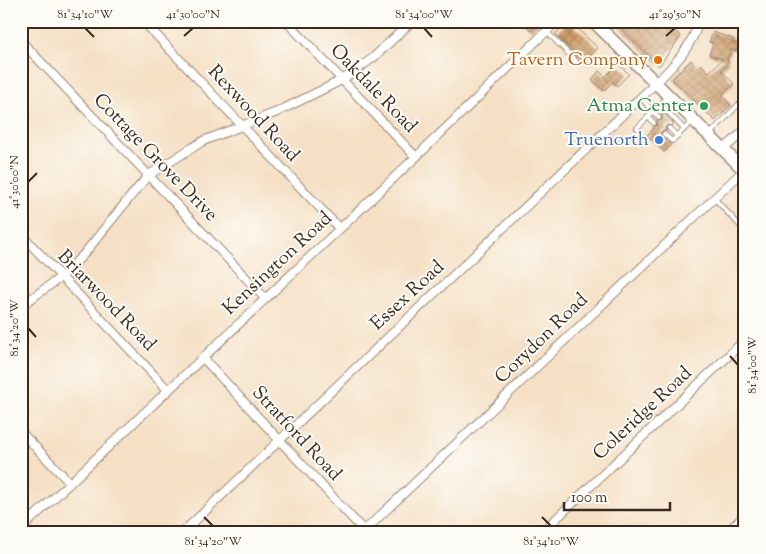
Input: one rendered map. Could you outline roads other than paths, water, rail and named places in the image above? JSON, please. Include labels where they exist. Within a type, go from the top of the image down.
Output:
[{"type":"main road","points":[[593,21],[744,170]]},
{"type":"street","name":"Rexwood Road","points":[[143,21],[339,228]]},
{"type":"street","name":"Oakdale Road","points":[[286,21],[416,157]]},
{"type":"street","points":[[21,306],[61,277],[84,254],[149,175],[203,141],[277,112],[342,80],[373,58],[412,21]]},
{"type":"street","name":"Kensington Road","points":[[21,529],[416,157],[557,21]]},
{"type":"street","name":"Essex Road","points":[[182,533],[641,98],[677,62],[689,45],[699,21]]},
{"type":"street","name":"Cottage Grove Drive","points":[[21,41],[265,298]]},
{"type":"street","points":[[724,149],[745,130]]},
{"type":"street","name":"Corydon Road","points":[[364,532],[744,170]]},
{"type":"street","name":"Briarwood Road","points":[[21,234],[168,390]]},
{"type":"street","name":"Coleridge Road","points":[[541,533],[745,340]]},
{"type":"street","name":"Stratford Road","points":[[203,358],[364,532]]},
{"type":"street","points":[[21,432],[70,484]]},
{"type":"street","points":[[728,533],[745,516]]},
{"type":"lane","points":[[546,31],[576,61]]},
{"type":"lane","points":[[637,128],[670,96]]},
{"type":"lane","points":[[641,98],[659,118]]},
{"type":"lane","points":[[709,135],[738,105],[745,103]]},
{"type":"lane","points":[[661,105],[684,129]]},
{"type":"lane","points":[[648,117],[654,123]]},
{"type":"lane","points":[[664,134],[672,141],[694,120]]},
{"type":"lane","points":[[670,128],[677,136]]},
{"type":"lane","points":[[714,198],[745,231]]},
{"type":"place","name":"Tavern Company","points":[[658,60]]},
{"type":"place","name":"Atma Center","points":[[704,106]]},
{"type":"place","name":"Truenorth","points":[[659,140]]}]
